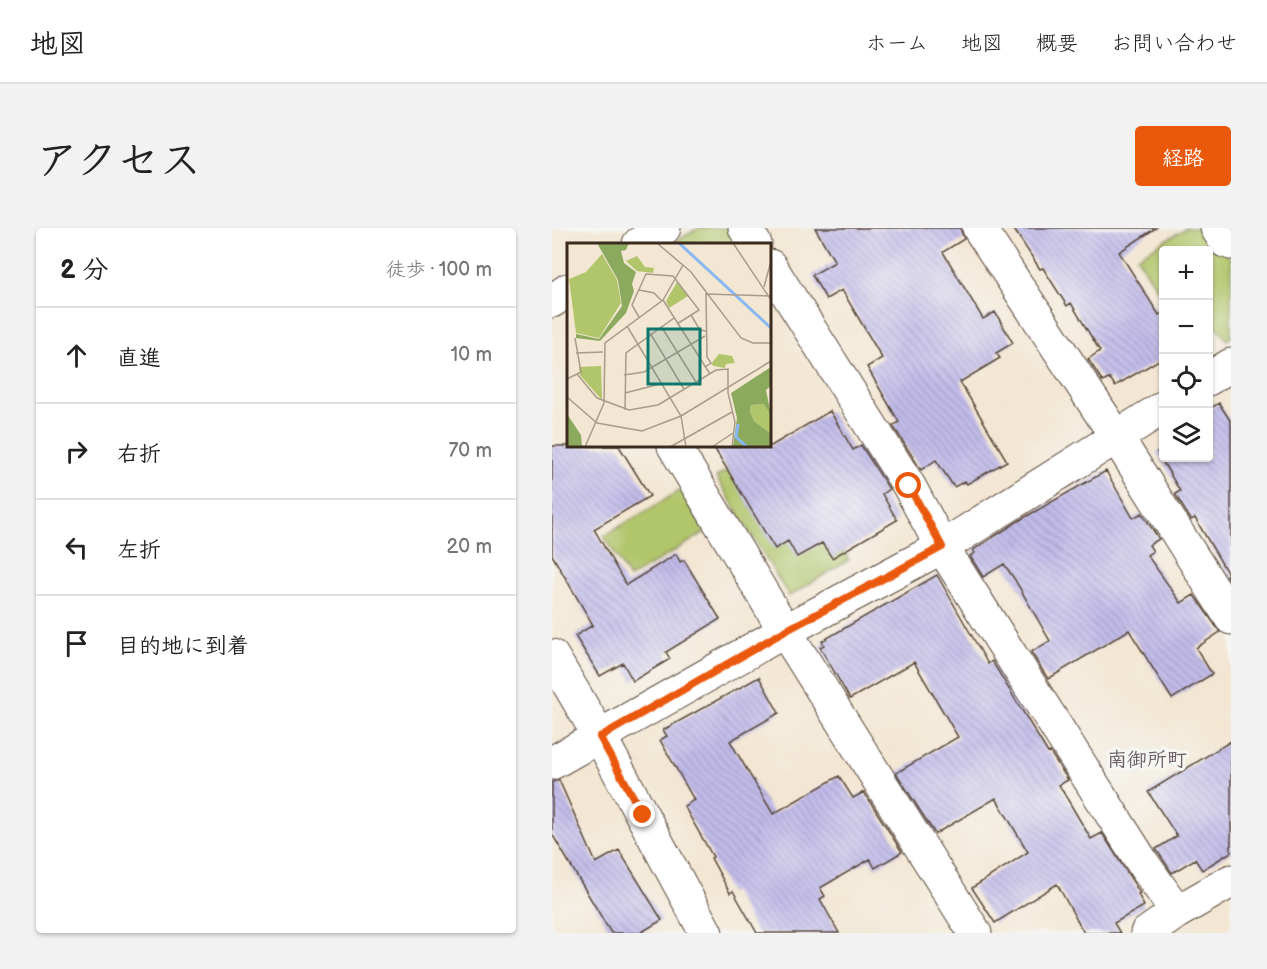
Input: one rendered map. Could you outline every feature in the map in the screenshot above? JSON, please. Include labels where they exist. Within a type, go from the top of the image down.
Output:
[{"type":"street","points":[[641,243],[664,228]]},
{"type":"street","points":[[745,228],[755,243]]},
{"type":"street","points":[[979,228],[1116,436],[1231,618]]},
{"type":"street","points":[[1217,228],[1225,241],[1231,243]]},
{"type":"street","points":[[771,268],[909,486],[942,547],[1131,845],[1177,912]]},
{"type":"street","points":[[552,301],[567,291]]},
{"type":"street","points":[[1213,376],[1231,365]]},
{"type":"street","points":[[552,763],[785,631],[942,547],[1162,408]]},
{"type":"street","points":[[675,447],[785,631],[975,933]]},
{"type":"street","points":[[552,656],[600,737],[706,933]]},
{"type":"street","points":[[1148,933],[1177,912],[1231,881]]},
{"type":"green space","points":[[698,228],[738,228],[748,243],[674,243]]},
{"type":"green space","points":[[1186,228],[1204,228],[1231,259],[1231,337],[1227,340],[1213,321],[1213,246],[1159,246],[1159,293],[1137,257]]},
{"type":"green space","points":[[779,442],[849,560],[789,596],[716,477]]},
{"type":"green space","points":[[681,490],[706,532],[629,578],[604,536]]},
{"type":"building","points":[[815,228],[960,228],[964,239],[943,252],[983,319],[995,312],[1013,343],[996,353],[1000,358],[960,382],[1007,461],[967,484],[965,481],[954,487],[936,460],[921,470],[893,426],[899,422],[867,367],[882,358],[842,290],[826,299],[812,275],[835,262]]},
{"type":"building","points":[[1013,228],[1156,228],[1119,252],[1159,315],[1159,360],[1115,386],[1110,378],[1103,382],[1088,359],[1100,351],[1071,303],[1067,306],[1043,268],[1040,269]]},
{"type":"building","points":[[1219,403],[1231,422],[1231,583],[1195,518],[1191,520],[1175,494],[1180,491],[1163,462],[1213,462],[1213,407]]},
{"type":"building","points":[[830,411],[853,450],[861,445],[889,489],[882,494],[897,520],[832,558],[822,543],[797,557],[788,541],[775,549],[714,447],[771,446]]},
{"type":"building","points":[[552,446],[620,447],[650,496],[594,529],[626,585],[676,554],[680,562],[684,560],[720,619],[666,652],[670,659],[633,681],[623,663],[600,676],[575,636],[593,625],[552,555]]},
{"type":"building","points":[[1106,471],[1133,518],[1142,513],[1159,539],[1149,545],[1153,551],[1147,555],[1181,603],[1194,595],[1220,632],[1196,648],[1212,674],[1172,699],[1129,630],[1048,679],[1031,652],[1050,641],[1015,580],[1004,564],[983,577],[970,556],[975,553],[973,550],[1020,520]]},
{"type":"building","points":[[937,575],[988,664],[992,661],[1048,753],[1050,752],[1068,780],[1059,785],[1091,839],[1102,833],[1140,893],[1138,894],[1144,906],[1114,923],[1120,933],[1084,933],[1057,884],[995,923],[972,888],[1028,852],[996,798],[935,834],[896,773],[958,737],[914,662],[850,699],[820,647],[824,645],[822,641]]},
{"type":"building","points":[[759,677],[779,713],[730,741],[773,814],[839,776],[853,798],[864,792],[902,852],[875,868],[870,859],[820,888],[825,896],[820,899],[839,933],[757,933],[733,891],[730,893],[684,806],[694,800],[660,740],[667,736],[663,730]]},
{"type":"building","points":[[1231,741],[1231,852],[1202,870],[1195,859],[1172,873],[1156,849],[1177,836],[1148,792]]},
{"type":"building","points":[[559,780],[596,863],[619,850],[662,920],[640,933],[611,933],[552,834],[552,782]]},
{"type":"district","name":"南御所町","points":[[1147,760]]},
{"type":"route","points":[[643,815],[600,737],[785,631],[942,547],[909,486]]}]
